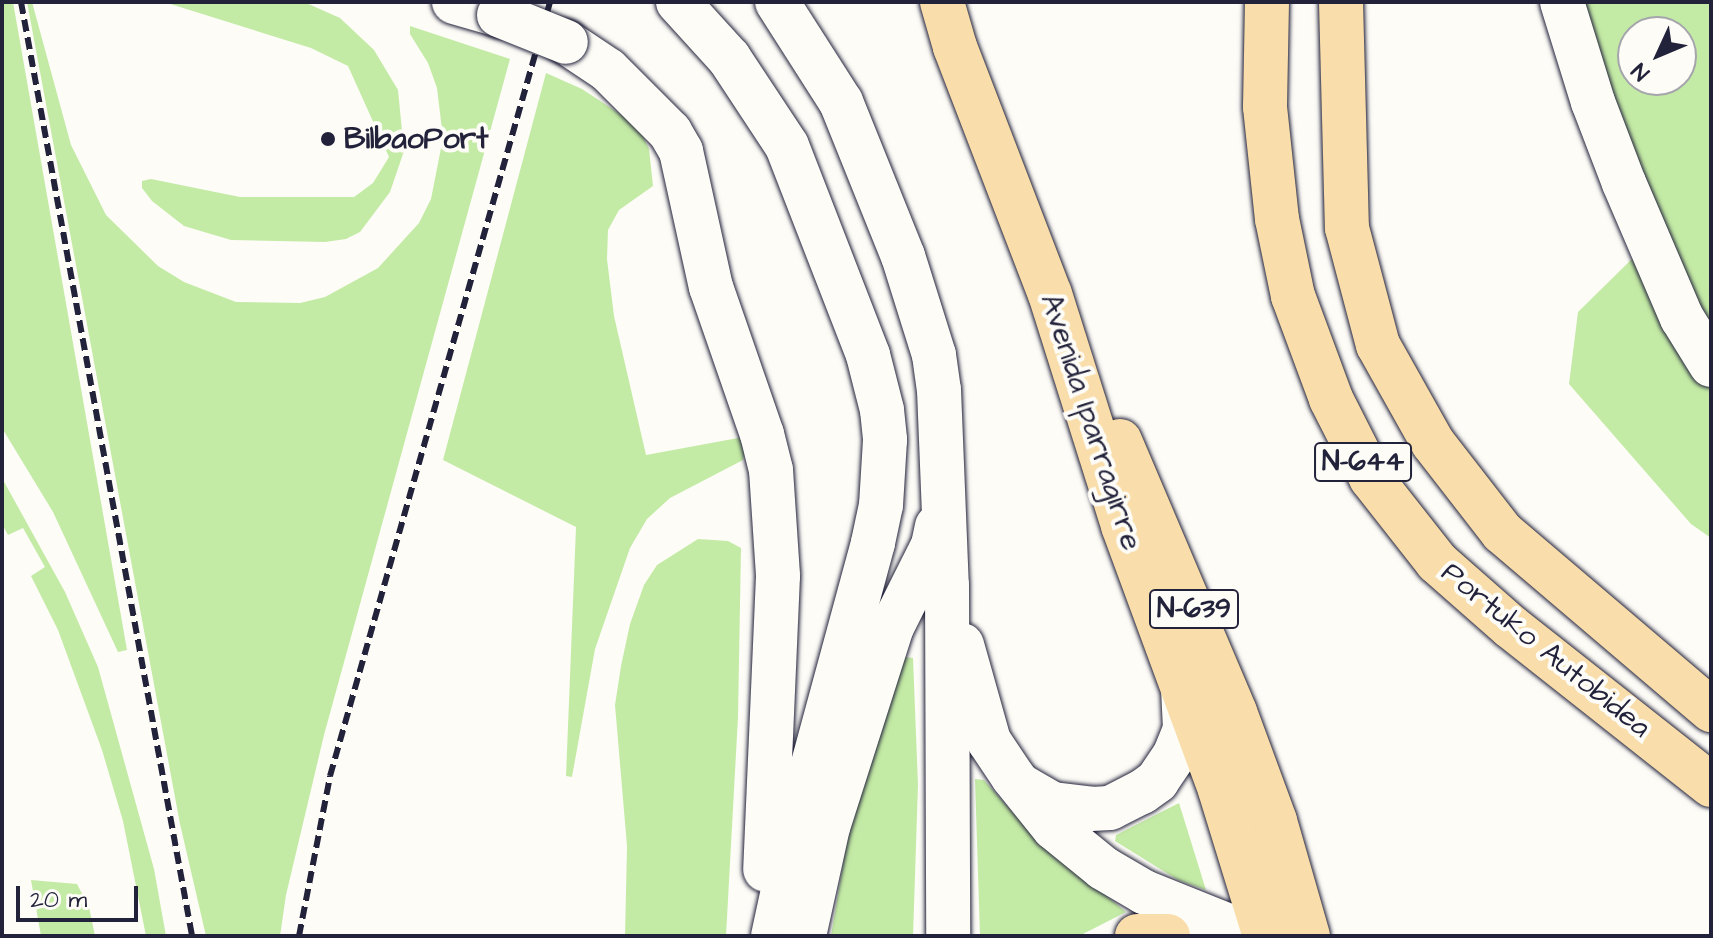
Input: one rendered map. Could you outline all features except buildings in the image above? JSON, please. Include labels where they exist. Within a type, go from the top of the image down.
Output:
[{"type":"highway","name":"Avenida Iparragirre","points":[[942,2],[955,47],[1050,294],[1123,526],[1183,688],[1265,936]]},
{"type":"highway","points":[[955,47],[964,2]]},
{"type":"highway","name":"Portuko Autobidea","points":[[1267,2],[1265,107],[1277,219],[1293,296],[1331,399],[1371,478],[1437,562],[1511,627],[1711,785]]},
{"type":"highway","name":"Portuko Autobidea","points":[[1341,2],[1347,228],[1378,345],[1433,443],[1502,532],[1711,710]]},
{"type":"highway","name":"N-639","points":[[1050,294],[1147,499],[1219,671],[1275,821],[1308,936]]},
{"type":"highway","points":[[1137,936],[1168,936]]},
{"type":"street","points":[[454,2],[499,15],[566,42],[608,70],[670,132],[681,151],[711,287],[762,434],[771,470],[778,606],[763,936]]},
{"type":"street","points":[[678,2],[729,58],[787,146],[868,355],[882,410],[885,440],[881,505],[799,816],[773,936]]},
{"type":"street","points":[[720,2],[748,32],[782,83],[810,137],[842,214],[895,363],[912,425],[938,568],[989,741],[1054,828],[1103,868],[1144,892],[1254,936]]},
{"type":"street","points":[[777,2],[841,102],[903,256],[934,355],[939,390],[941,508],[938,568],[946,676],[948,936]]},
{"type":"street","points":[[1562,2],[1593,102],[1624,183],[1682,318],[1711,365]]},
{"type":"street","points":[[804,936],[828,827],[892,627],[938,568]]},
{"type":"street","points":[[1013,777],[1039,797],[1069,808],[1110,808],[1126,801],[1157,781],[1175,754],[1185,729],[1183,688]]},
{"type":"green space","points":[[2,2],[13,2],[127,650],[118,652],[53,512],[2,428]]},
{"type":"green space","points":[[27,2],[32,2],[71,145],[106,215],[158,266],[184,282],[236,302],[300,303],[325,297],[378,268],[419,223],[431,199],[443,138],[437,88],[428,63],[410,34],[410,26],[510,59],[324,735],[286,895],[280,936],[206,936],[180,824]]},
{"type":"green space","points":[[164,2],[304,2],[340,18],[374,50],[398,90],[404,151],[390,192],[360,232],[346,239],[325,242],[231,240],[184,226],[152,201],[142,188],[142,181],[151,179],[240,197],[354,197],[373,183],[389,157],[348,66],[311,48]]},
{"type":"green space","points":[[1578,2],[1711,2],[1711,338],[1672,259]]},
{"type":"green space","points":[[546,73],[582,89],[629,120],[642,134],[649,149],[653,186],[619,210],[608,230],[607,259],[614,316],[646,455],[749,436],[743,460],[670,498],[647,519],[630,548],[595,649],[572,777],[566,776],[576,527],[443,460]]},
{"type":"green space","points":[[1637,254],[1696,372],[1711,390],[1711,538],[1691,524],[1569,384],[1578,312]]},
{"type":"green space","points":[[2,478],[65,592],[98,667],[154,869],[166,936],[146,936],[123,821],[102,750],[58,630],[31,576],[45,567],[23,528],[8,535],[2,524]]},
{"type":"green space","points":[[698,539],[728,541],[741,548],[738,717],[726,936],[625,936],[627,846],[615,705],[621,666],[630,624],[644,585],[657,565]]},
{"type":"green space","points":[[905,657],[913,658],[918,785],[913,936],[831,936],[846,846],[882,720]]},
{"type":"green space","points":[[975,779],[984,780],[1029,831],[1126,912],[1079,936],[980,936]]},
{"type":"green space","points":[[1179,803],[1206,890],[1178,880],[1115,841],[1116,835]]},
{"type":"green space","points":[[31,880],[77,884],[89,907],[95,936],[41,936]]},
{"type":"railway","points":[[21,2],[192,936]]},
{"type":"railway","points":[[299,936],[330,776],[550,2]]},
{"type":"place","name":"BilbaoPort","points":[[328,139]]}]
